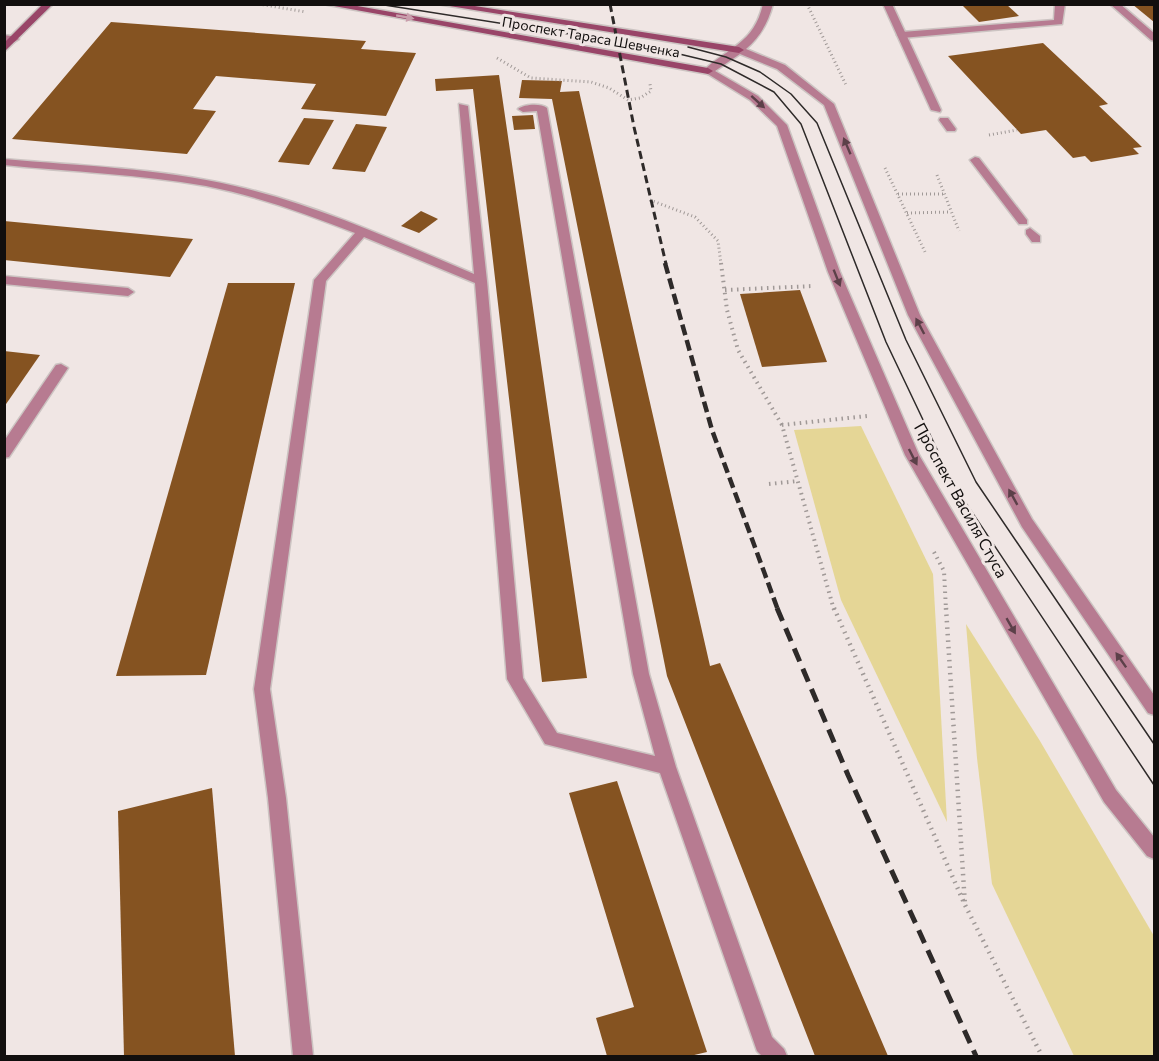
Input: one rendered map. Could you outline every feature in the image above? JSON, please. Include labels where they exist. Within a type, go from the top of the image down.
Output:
[{"type":"main road","points":[[4,49],[9,38],[49,4]]},
{"type":"main road","name":"Проспект Тараса Шевченка","points":[[327,4],[708,71]]},
{"type":"main road","name":"Проспект Тараса Шевченка","points":[[441,4],[739,50]]},
{"type":"street","points":[[708,71],[739,50],[757,34],[766,15],[768,4]]},
{"type":"street","points":[[887,4],[940,115],[951,129]]},
{"type":"street","points":[[902,35],[1059,22],[1060,4]]},
{"type":"street","points":[[1114,4],[1155,38]]},
{"type":"street","points":[[739,50],[781,67],[829,104],[918,323],[1028,523],[1155,708]]},
{"type":"street","name":"Проспект Василя Стуса","points":[[708,71],[754,98],[782,125],[834,272],[912,455],[1110,796],[1155,850]]},
{"type":"street","points":[[463,106],[481,281],[515,680],[551,740],[667,767]]},
{"type":"street","points":[[523,109],[542,108],[641,674],[667,767],[764,1044],[777,1056]]},
{"type":"street","points":[[975,160],[1029,231]]},
{"type":"street","points":[[4,162],[177,179],[232,188],[286,203],[481,281]]},
{"type":"street","points":[[303,1056],[277,798],[262,689],[320,280],[362,232]]},
{"type":"street","points":[[4,280],[128,292]]},
{"type":"street","points":[[4,453],[62,368]]},
{"type":"path","points":[[259,4],[317,13]]},
{"type":"path","points":[[493,56],[520,69],[531,78],[591,82],[609,88],[628,100],[640,98],[651,91]]},
{"type":"path","points":[[989,135],[1017,130]]},
{"type":"path","points":[[937,175],[959,231]]},
{"type":"path","points":[[898,194],[943,194]]},
{"type":"path","points":[[650,200],[695,217],[718,241],[727,310],[738,350],[782,425],[835,613],[965,904],[1042,1056]]},
{"type":"path","points":[[906,213],[951,212]]},
{"type":"path","points":[[725,290],[819,286]]},
{"type":"path","points":[[782,425],[870,416],[866,405]]},
{"type":"path","points":[[769,484],[798,481]]},
{"type":"path","points":[[933,551],[944,571],[965,904]]},
{"type":"shaded area","points":[[861,426],[933,574],[947,822],[841,600],[794,430]]},
{"type":"shaded area","points":[[966,624],[1040,741],[1154,936],[1154,1056],[1074,1056],[992,884],[977,758]]},
{"type":"building","points":[[961,4],[1006,4],[1019,16],[979,22]]},
{"type":"building","points":[[1132,4],[1154,4],[1154,22]]},
{"type":"building","points":[[111,22],[366,41],[361,49],[416,53],[386,116],[301,109],[316,84],[216,76],[193,109],[216,111],[187,154],[12,139]]},
{"type":"building","points":[[1043,43],[1108,104],[1099,106],[1142,147],[1133,148],[1139,154],[1091,162],[1085,156],[1073,158],[1046,130],[1021,134],[948,56]]},
{"type":"building","points":[[499,75],[587,678],[542,682],[473,89],[436,91],[435,79]]},
{"type":"building","points":[[522,80],[562,81],[560,92],[579,91],[710,666],[720,663],[888,1056],[815,1056],[667,676],[552,99],[519,98]]},
{"type":"building","points":[[533,115],[535,129],[514,130],[512,116]]},
{"type":"building","points":[[304,118],[334,120],[309,165],[278,162]]},
{"type":"building","points":[[356,124],[387,127],[365,172],[332,169]]},
{"type":"building","points":[[421,211],[438,219],[419,233],[401,226]]},
{"type":"building","points":[[4,221],[193,239],[170,277],[4,260]]},
{"type":"building","points":[[228,283],[295,283],[206,675],[116,676]]},
{"type":"building","points":[[800,290],[827,362],[762,367],[740,294]]},
{"type":"building","points":[[4,351],[40,355],[4,407]]},
{"type":"building","points":[[617,781],[707,1052],[690,1056],[607,1056],[596,1018],[634,1007],[569,793]]},
{"type":"building","points":[[212,788],[235,1056],[124,1056],[118,811]]},
{"type":"tram line","points":[[378,4],[646,46],[721,64],[774,92],[801,124],[886,342],[954,485],[1154,785]]},
{"type":"tram line","points":[[688,47],[726,57],[760,72],[791,94],[817,123],[906,340],[976,482],[1154,744]]},
{"type":"railway","points":[[610,4],[634,127],[666,264]]},
{"type":"railway","points":[[665,263],[712,430],[778,610]]},
{"type":"railway","points":[[777,608],[848,775],[976,1056]]}]
